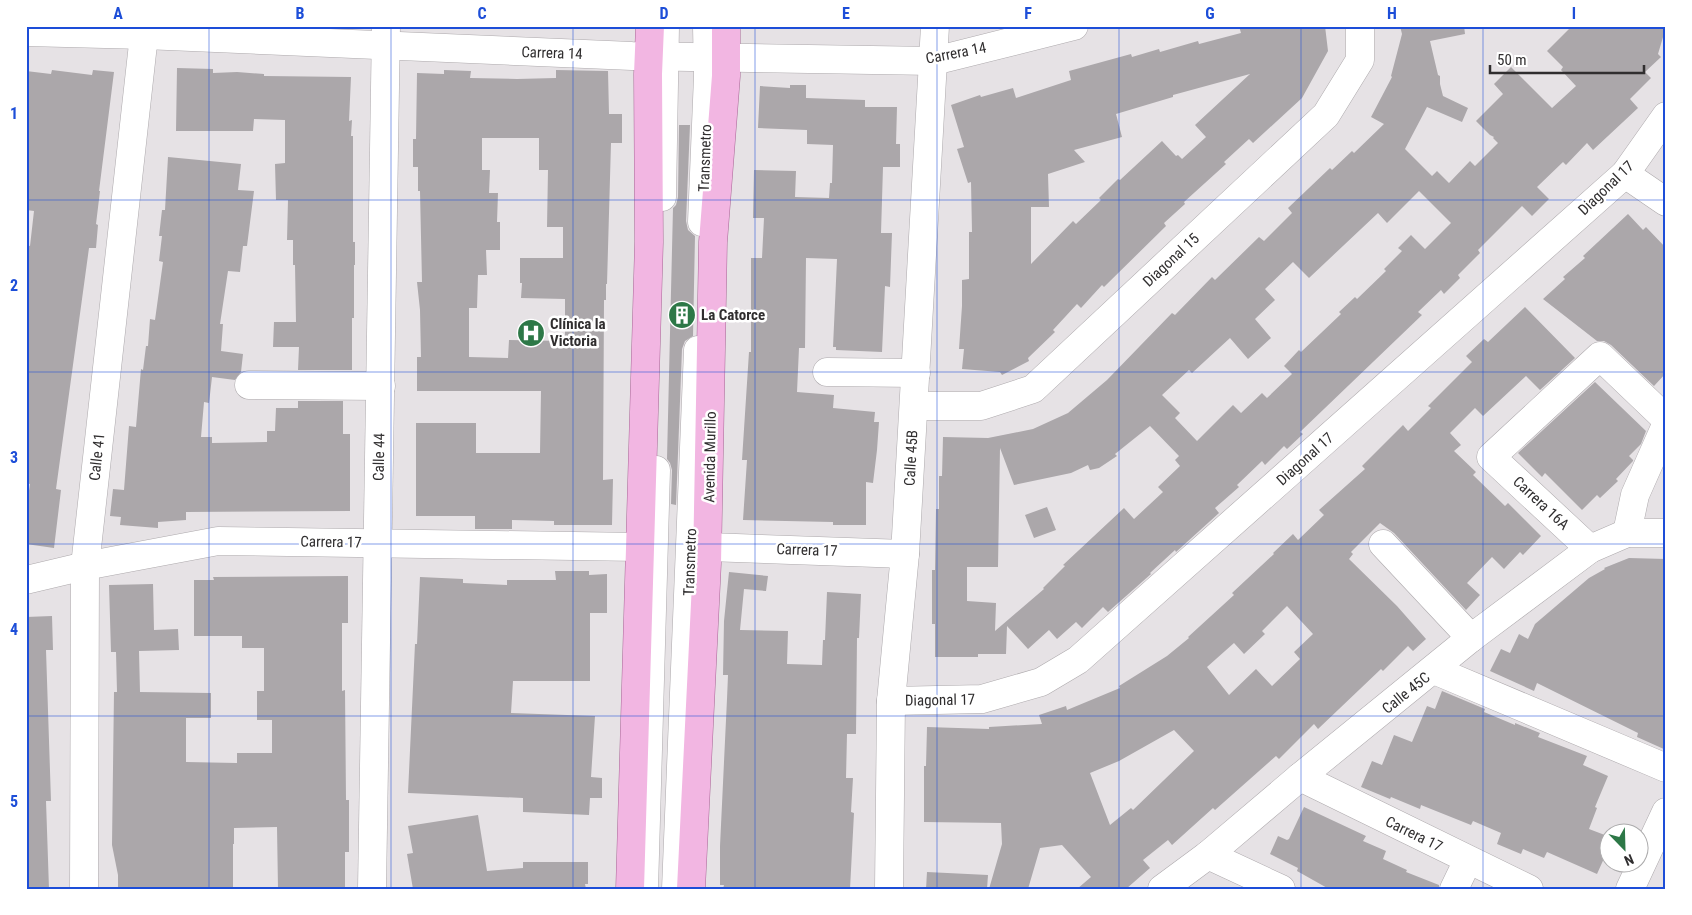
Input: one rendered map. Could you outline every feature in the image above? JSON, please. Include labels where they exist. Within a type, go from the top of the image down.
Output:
[{"type":"main road","points":[[630,889],[656,56],[650,26]]},
{"type":"main road","name":"Avenida Murillo","points":[[691,889],[708,546],[717,58],[726,26]]},
{"type":"street","points":[[644,889],[658,381],[656,56],[665,26]]},
{"type":"street","name":"Transmetro","points":[[676,889],[690,562],[717,58],[707,26]]},
{"type":"street","name":"Calle 45B","points":[[890,889],[891,701],[905,554],[935,26]]},
{"type":"street","name":"Carrera 14","points":[[26,32],[145,31],[386,36],[656,56],[934,61],[1074,26]]},
{"type":"street","name":"Diagonal 15","points":[[914,406],[981,406],[1033,388],[1326,115],[1360,60],[1360,26]]},
{"type":"street","name":"Calle 41","points":[[84,889],[85,566],[145,31]]},
{"type":"street","name":"Calle 44","points":[[372,889],[386,36]]},
{"type":"street","name":"Diagonal 17","points":[[891,701],[982,699],[1041,682],[1078,660],[1625,174],[1666,116]]},
{"type":"street","points":[[1625,174],[1666,202]]},
{"type":"street","name":"Carrera 16A","points":[[1590,549],[1491,457],[1600,356],[1666,420]]},
{"type":"street","points":[[827,372],[916,373]]},
{"type":"street","points":[[249,385],[381,386]]},
{"type":"street","points":[[1627,533],[1635,494],[1666,425]]},
{"type":"street","name":"Calle 45C","points":[[1162,889],[1208,855],[1300,777],[1471,638],[1590,549],[1627,533],[1666,533]]},
{"type":"street","name":"Carrera 17","points":[[26,580],[85,566],[218,541],[640,548]]},
{"type":"street","points":[[1383,544],[1471,638]]},
{"type":"street","name":"Carrera 17","points":[[708,546],[905,554]]},
{"type":"street","points":[[1434,670],[1666,768]]},
{"type":"street","name":"Carrera 17","points":[[1300,777],[1529,889]]},
{"type":"street","points":[[1630,889],[1666,812]]},
{"type":"street","points":[[1208,855],[1281,889]]},
{"type":"street","points":[[1454,889],[1468,860]]},
{"type":"building","points":[[1239,26],[1325,26],[1328,51],[1302,98],[1253,143],[1249,139],[1224,162],[1226,164],[1184,202],[1185,204],[1164,223],[1166,226],[1104,287],[1102,285],[1081,308],[1077,304],[1053,330],[1055,332],[1028,358],[1029,361],[1002,375],[1000,372],[962,369],[964,349],[959,349],[962,280],[969,279],[969,232],[972,232],[971,182],[968,183],[957,149],[964,147],[951,105],[980,95],[981,97],[1013,88],[1016,98],[1071,80],[1069,71],[1131,54],[1132,57],[1159,49],[1160,52],[1198,41],[1199,44],[1241,33]],"holes":[[[1250,74],[1195,125],[1206,137],[1182,159],[1178,155],[1176,156],[1162,141],[1120,180],[1118,179],[1099,198],[1101,200],[1076,224],[1073,221],[1031,264],[1031,207],[1049,207],[1048,174],[1085,162],[1074,150],[1122,137],[1116,114],[1173,97],[1173,95]]]},
{"type":"building","points":[[1400,26],[1464,26],[1465,34],[1430,41],[1438,75],[1440,76],[1443,96],[1468,108],[1462,122],[1427,107],[1405,149],[1432,176],[1437,171],[1449,183],[1470,161],[1475,166],[1498,143],[1476,121],[1503,94],[1494,84],[1511,67],[1552,108],[1576,86],[1561,70],[1563,67],[1547,51],[1572,26],[1666,27],[1658,54],[1661,57],[1645,72],[1651,78],[1630,99],[1638,108],[1593,150],[1587,143],[1566,165],[1563,162],[1537,187],[1549,199],[1532,216],[1522,206],[1478,250],[1480,253],[1458,275],[1460,278],[1444,294],[1441,290],[1418,312],[1422,315],[1300,432],[1303,434],[1287,449],[1284,446],[1265,465],[1262,461],[1237,485],[1239,487],[1215,508],[1219,513],[1176,552],[1175,550],[1108,612],[1103,607],[1082,628],[1076,622],[1057,639],[1049,630],[1028,649],[1007,626],[1006,654],[978,654],[978,657],[935,657],[935,624],[932,624],[932,570],[935,570],[936,509],[939,509],[939,476],[942,476],[943,437],[988,438],[1033,429],[1068,413],[1107,380],[1172,313],[1175,315],[1212,277],[1215,280],[1259,237],[1264,241],[1292,213],[1288,208],[1330,168],[1332,170],[1352,151],[1354,153],[1384,124],[1371,117],[1392,77],[1402,34]],"holes":[[[1419,191],[1451,223],[1425,249],[1411,235],[1398,248],[1402,251],[1384,269],[1386,271],[1357,299],[1355,297],[1339,312],[1341,314],[1301,352],[1299,350],[1284,366],[1292,374],[1267,398],[1262,393],[1241,413],[1233,405],[1197,441],[1175,418],[1180,413],[1162,395],[1189,370],[1192,373],[1230,338],[1248,359],[1271,338],[1255,319],[1275,300],[1265,289],[1293,262],[1309,278],[1378,213],[1387,223]],[[1150,426],[1179,456],[1175,460],[1180,466],[1158,487],[1163,492],[1134,519],[1124,508],[1063,565],[1065,566],[1044,589],[995,631],[996,603],[967,601],[967,567],[998,567],[1000,448],[1014,485],[1071,473],[1088,465],[1090,470],[1099,468],[1117,456],[1115,454]]]},
{"type":"building","points":[[177,68],[213,69],[213,73],[237,72],[264,74],[264,76],[351,77],[349,121],[352,120],[351,136],[353,136],[353,242],[355,242],[352,370],[298,370],[299,347],[273,347],[274,322],[296,322],[293,240],[287,240],[288,200],[276,200],[275,164],[285,163],[285,120],[254,119],[253,131],[176,131]]},
{"type":"building","points":[[52,70],[92,75],[93,70],[114,72],[99,191],[96,248],[89,248],[56,489],[61,490],[54,548],[26,544],[26,511],[30,484],[26,483],[26,245],[30,246],[34,211],[26,210],[26,71],[51,74]]},
{"type":"building","points":[[444,70],[471,71],[470,78],[517,79],[556,78],[556,70],[608,71],[609,114],[622,114],[622,143],[611,143],[607,284],[606,300],[604,300],[603,480],[613,479],[612,525],[554,525],[554,521],[512,520],[512,529],[475,529],[475,516],[416,516],[416,423],[476,423],[476,453],[540,453],[541,391],[417,391],[417,357],[421,357],[420,310],[417,282],[422,282],[420,191],[418,191],[418,167],[413,167],[413,139],[416,139],[417,73],[444,74]],"holes":[[[482,138],[539,138],[539,170],[548,170],[547,227],[563,227],[563,258],[520,258],[521,298],[565,299],[565,341],[509,340],[508,358],[469,357],[469,308],[477,308],[478,275],[487,275],[486,250],[500,250],[500,222],[497,222],[498,193],[489,193],[490,170],[482,170]]]},
{"type":"building","points":[[790,85],[806,85],[806,98],[865,100],[865,107],[897,107],[896,144],[900,144],[900,167],[883,167],[881,233],[892,233],[890,287],[885,286],[882,352],[836,350],[836,347],[833,347],[837,259],[806,258],[805,348],[799,348],[797,392],[834,395],[833,408],[875,412],[874,422],[879,422],[873,483],[866,482],[866,525],[833,525],[833,522],[743,520],[747,460],[742,460],[749,352],[751,352],[751,258],[762,258],[764,218],[753,218],[754,170],[796,171],[795,197],[829,198],[830,183],[832,183],[833,145],[807,144],[807,130],[758,128],[760,86],[790,88]]},
{"type":"building","name":"La Catorce","points":[[679,125],[690,125],[686,221],[688,230],[695,236],[693,336],[685,341],[682,349],[676,505],[671,504],[672,470],[667,459],[673,208],[678,197]]},
{"type":"building","points":[[168,157],[241,164],[238,190],[254,191],[247,246],[243,246],[240,272],[228,271],[220,324],[223,324],[221,351],[243,354],[241,372],[235,380],[212,377],[209,403],[204,402],[201,437],[212,437],[212,443],[267,442],[267,431],[275,431],[276,408],[298,408],[298,401],[343,401],[343,434],[350,434],[350,511],[186,512],[186,520],[158,522],[158,528],[120,525],[121,517],[110,516],[113,489],[124,490],[129,426],[136,427],[141,369],[143,370],[146,346],[148,346],[150,319],[155,320],[163,262],[159,261],[162,236],[159,236],[162,210],[165,210]]},
{"type":"building","points":[[1628,214],[1643,230],[1646,227],[1666,248],[1666,373],[1654,386],[1611,345],[1604,341],[1597,341],[1543,299],[1565,279],[1563,277],[1585,258],[1583,256]]},
{"type":"building","points":[[1525,307],[1575,358],[1540,390],[1526,376],[1483,416],[1475,408],[1450,433],[1461,445],[1454,451],[1476,472],[1473,475],[1505,506],[1508,503],[1541,536],[1523,555],[1520,552],[1504,569],[1492,557],[1467,583],[1480,595],[1466,610],[1394,533],[1380,523],[1351,552],[1353,554],[1349,559],[1397,606],[1426,639],[1413,651],[1408,646],[1318,729],[1314,724],[1279,759],[1276,756],[1172,845],[1168,840],[1143,860],[1150,868],[1126,889],[1077,889],[1091,877],[1062,845],[1040,848],[1028,889],[989,889],[1002,844],[1001,823],[924,822],[924,766],[926,766],[927,727],[989,729],[989,727],[1042,724],[1039,715],[1066,706],[1067,710],[1120,688],[1119,686],[1167,656],[1189,638],[1234,595],[1232,593],[1293,534],[1298,540],[1324,515],[1319,510],[1365,469],[1362,466],[1403,425],[1408,431],[1431,408],[1428,406],[1472,362],[1466,356],[1484,339],[1488,342]],"holes":[[[1287,606],[1313,634],[1294,652],[1300,659],[1272,686],[1256,669],[1229,695],[1207,667],[1234,643],[1244,654],[1265,634],[1262,631]],[[1174,730],[1194,751],[1133,810],[1131,808],[1110,825],[1090,773],[1119,761]]]},
{"type":"building","points":[[1595,382],[1646,431],[1641,444],[1629,456],[1633,461],[1616,479],[1618,481],[1600,498],[1597,495],[1582,510],[1545,473],[1542,477],[1518,453]]},
{"type":"building","points":[[1047,507],[1056,530],[1034,538],[1025,515]]},
{"type":"building","points":[[1629,558],[1666,559],[1666,750],[1637,737],[1638,733],[1537,683],[1534,691],[1490,671],[1501,649],[1510,653],[1519,634],[1528,639],[1535,624],[1589,578],[1604,568]]},
{"type":"building","points":[[555,571],[589,571],[589,575],[607,574],[607,613],[590,613],[590,681],[513,681],[511,713],[595,716],[591,777],[602,778],[602,798],[590,798],[589,815],[523,812],[523,798],[408,793],[420,577],[463,579],[463,583],[507,585],[507,580],[556,580]]},
{"type":"building","points":[[729,572],[768,576],[766,591],[744,589],[740,630],[788,631],[787,664],[822,665],[827,592],[861,594],[859,638],[857,638],[856,734],[847,734],[846,778],[853,778],[851,812],[854,813],[850,889],[723,889],[724,885],[720,885],[728,675],[723,675],[724,621]]},
{"type":"building","points":[[348,576],[348,623],[342,623],[342,691],[345,690],[346,800],[349,800],[349,852],[345,852],[345,889],[278,889],[277,827],[234,828],[233,889],[118,889],[118,875],[112,845],[114,692],[117,692],[116,652],[111,652],[109,585],[153,584],[154,630],[178,629],[179,650],[139,651],[140,692],[211,693],[211,718],[186,718],[186,762],[237,763],[237,753],[272,753],[272,720],[257,720],[257,691],[264,691],[264,648],[242,648],[242,636],[194,636],[194,580],[214,580],[213,577]]},
{"type":"building","points":[[52,616],[53,650],[46,650],[51,801],[46,801],[49,889],[26,889],[26,617]]},
{"type":"building","points":[[1442,691],[1485,709],[1484,712],[1540,733],[1538,737],[1587,756],[1583,765],[1608,776],[1595,807],[1597,808],[1589,829],[1600,833],[1600,867],[1597,874],[1547,852],[1544,858],[1523,849],[1521,854],[1497,844],[1501,833],[1473,821],[1471,825],[1421,805],[1420,809],[1361,787],[1372,761],[1382,765],[1394,735],[1412,742],[1427,706],[1435,709]]},
{"type":"building","points":[[1304,807],[1366,836],[1363,841],[1386,851],[1383,859],[1407,870],[1406,872],[1439,885],[1439,889],[1329,889],[1297,871],[1298,868],[1270,854],[1278,836],[1289,839]]},
{"type":"building","points":[[478,815],[487,871],[523,868],[523,862],[588,862],[588,884],[585,884],[586,889],[413,889],[407,854],[413,853],[408,826]]},
{"type":"building","points":[[927,872],[988,875],[987,889],[926,889]]},
{"type":"place","name":"La Catorce","points":[[682,315]]},
{"type":"place","name":"Clínica la Victoria","points":[[531,333]]}]
